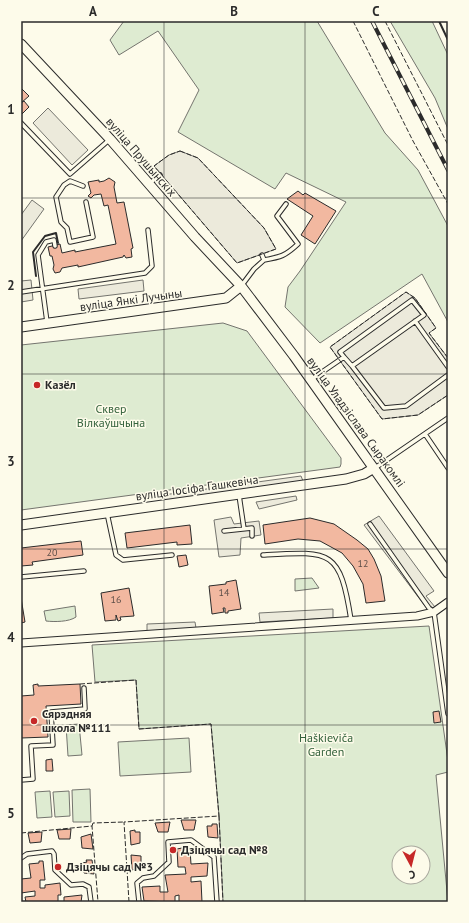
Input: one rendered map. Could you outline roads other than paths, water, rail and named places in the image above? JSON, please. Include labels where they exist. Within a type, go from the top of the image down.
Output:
[{"type":"street","name":"вуліца Прушынскіх","points":[[21,44],[110,139],[241,286]]},
{"type":"street","name":"вуліца Янкі Лучыны","points":[[21,327],[226,298],[241,286]]},
{"type":"street","name":"вуліца Уладзіслава Сыракомлі","points":[[241,286],[311,380],[448,573]]},
{"type":"street","name":"вуліца Іосіфа Гашкевіча","points":[[21,525],[346,479],[364,474],[374,468]]},
{"type":"street","points":[[21,642],[417,616],[434,612],[448,602]]},
{"type":"lane","points":[[21,123],[70,174],[70,182]]},
{"type":"lane","points":[[70,174],[110,139]]},
{"type":"lane","points":[[149,184],[160,175]]},
{"type":"lane","points":[[83,186],[70,182],[64,185],[56,197],[61,222],[67,228],[70,242],[93,237],[86,202]]},
{"type":"lane","points":[[241,286],[254,269],[264,260],[282,257],[288,254],[298,244],[277,216],[286,204]]},
{"type":"lane","points":[[21,292],[145,273],[152,266],[148,230]]},
{"type":"lane","points":[[47,324],[38,255],[46,242],[54,240],[54,246]]},
{"type":"lane","points":[[262,255],[264,260]]},
{"type":"lane","points":[[352,366],[424,315],[412,300],[340,352],[384,408],[406,406],[448,375]]},
{"type":"lane","points":[[415,321],[448,367]]},
{"type":"lane","points":[[311,380],[344,357]]},
{"type":"lane","points":[[374,468],[448,418]]},
{"type":"lane","points":[[425,434],[448,468]]},
{"type":"lane","points":[[239,494],[244,529]]},
{"type":"lane","points":[[106,512],[116,555],[123,560],[172,555]]},
{"type":"lane","points":[[370,524],[429,608],[434,612],[448,714]]},
{"type":"lane","points":[[224,531],[252,528],[252,536]]},
{"type":"lane","points":[[262,555],[307,552],[327,557],[341,574],[347,593],[351,620]]},
{"type":"lane","points":[[21,577],[84,571]]},
{"type":"lane","points":[[21,780],[33,779],[32,746],[53,745],[51,712],[85,709],[84,688]]},
{"type":"lane","points":[[139,902],[137,883],[143,878],[154,876],[169,862],[168,842],[191,840],[214,857],[217,902]]},
{"type":"lane","points":[[21,858],[27,854],[52,851],[55,870],[71,885],[83,884],[89,887],[91,902]]},
{"type":"railway","points":[[372,21],[448,170]]},
{"type":"place","name":"Казёл","points":[[37,385]]},
{"type":"place","name":"Сярэдняя школа №111","points":[[34,721]]},
{"type":"place","name":"Дзіцячы сад №8","points":[[173,850]]},
{"type":"place","name":"Дзіцячы сад №3","points":[[58,867]]},
{"type":"park label","name":"Сквер Вілкаўшчына","points":[[111,416]]},
{"type":"park label","name":"Haškieviča Garden","points":[[326,745]]}]
